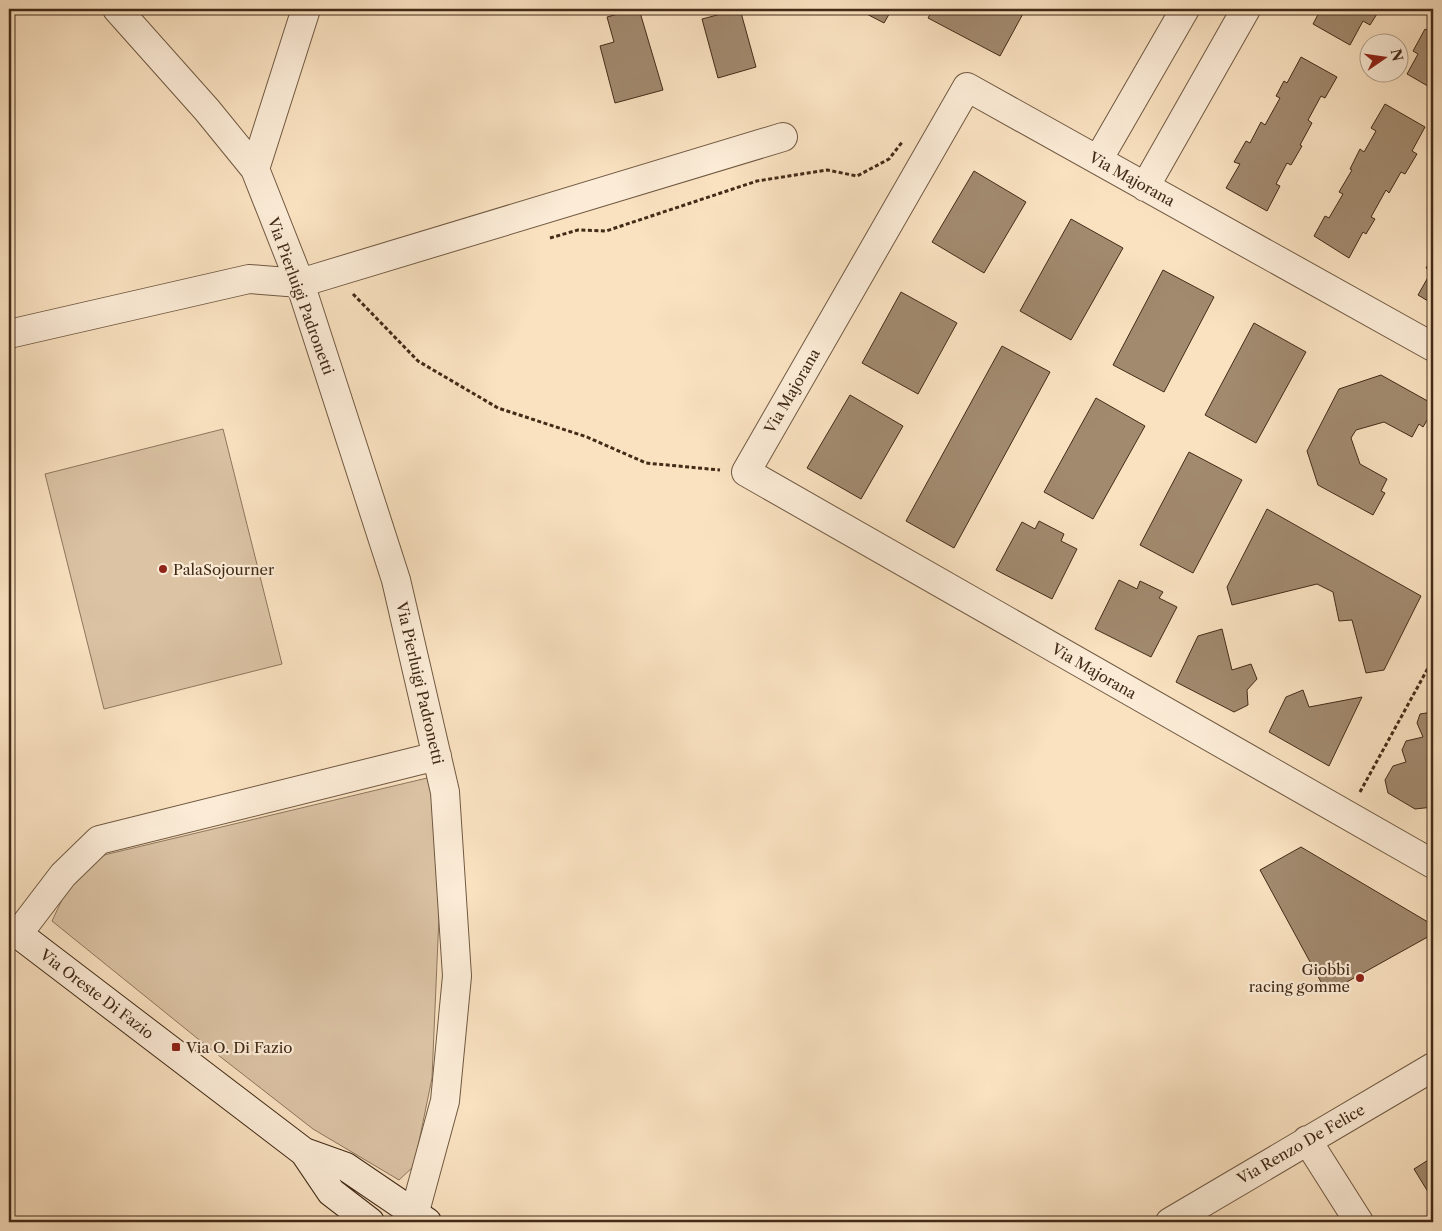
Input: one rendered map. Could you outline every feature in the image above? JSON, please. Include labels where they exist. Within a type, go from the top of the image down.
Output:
[{"type":"street","name":"Via Pierluigi Padronetti","points":[[116,9],[207,110],[255,169],[300,283],[396,580],[445,792],[457,976],[445,1101],[421,1218]]},
{"type":"street","points":[[255,169],[306,9]]},
{"type":"street","points":[[1098,160],[1184,9]]},
{"type":"street","points":[[1146,186],[1246,9]]},
{"type":"street","name":"Via Majorana","points":[[1433,347],[967,86],[746,472],[1433,864]]},
{"type":"street","points":[[9,334],[249,279],[300,283],[783,137]]},
{"type":"street","points":[[13,930],[63,875],[99,840],[437,756]]},
{"type":"street","name":"Via Oreste Di Fazio","points":[[13,930],[304,1152],[332,1192],[370,1222]]},
{"type":"street","name":"Via Renzo De Felice","points":[[1170,1222],[1433,1067]]},
{"type":"street","points":[[1307,1140],[1359,1222]]},
{"type":"street","name":"Via Oreste Di Fazio","points":[[304,1152],[346,1167],[421,1218]]},
{"type":"path","points":[[540,240],[578,230],[606,231],[757,181],[826,170],[857,176],[889,159],[904,140]]},
{"type":"path","points":[[360,289],[351,292],[418,361],[498,408],[587,437],[646,464],[746,472]]},
{"type":"path","points":[[1348,815],[1433,659]]},
{"type":"shaded area","name":"PalaSojourner","points":[[223,429],[282,664],[104,709],[45,474]]},
{"type":"shaded area","points":[[427,778],[433,797],[439,916],[432,1078],[414,1166],[399,1180],[313,1129],[52,921],[67,889],[104,855]]},
{"type":"building","points":[[639,9],[663,90],[615,103],[600,46],[614,42],[607,17]]},
{"type":"building","points":[[740,9],[756,67],[718,78],[702,19]]},
{"type":"building","points":[[857,9],[892,9],[884,23]]},
{"type":"building","points":[[933,9],[1025,10],[1000,56],[928,18]]},
{"type":"building","points":[[1321,9],[1380,9],[1370,25],[1363,21],[1350,45],[1313,24]]},
{"type":"building","points":[[1433,27],[1433,89],[1410,76],[1410,69],[1418,54],[1413,51],[1425,29],[1431,32]]},
{"type":"building","points":[[1301,57],[1337,77],[1325,98],[1321,96],[1308,120],[1312,123],[1300,145],[1302,146],[1291,165],[1287,163],[1276,184],[1280,186],[1267,211],[1226,188],[1240,164],[1234,162],[1246,141],[1250,143],[1261,122],[1265,125],[1280,98],[1276,96],[1284,81],[1287,83]]},
{"type":"building","points":[[1385,104],[1425,127],[1412,151],[1417,154],[1405,174],[1401,172],[1389,193],[1386,190],[1371,217],[1375,219],[1366,234],[1363,232],[1349,258],[1314,236],[1325,216],[1329,218],[1343,194],[1339,192],[1352,170],[1350,169],[1360,149],[1364,152],[1376,131],[1371,128]]},
{"type":"building","points":[[974,171],[1026,202],[984,273],[932,242]]},
{"type":"building","points":[[1071,219],[1123,248],[1071,340],[1020,311]]},
{"type":"building","points":[[1433,256],[1433,304],[1418,295],[1431,272],[1426,268]]},
{"type":"building","points":[[1163,270],[1214,297],[1164,392],[1113,365]]},
{"type":"building","points":[[901,292],[957,323],[918,394],[862,363]]},
{"type":"building","points":[[1254,323],[1306,352],[1256,443],[1205,415]]},
{"type":"building","points":[[1002,346],[1050,372],[954,548],[906,521]]},
{"type":"building","points":[[1381,375],[1433,404],[1433,410],[1423,427],[1419,424],[1412,437],[1384,422],[1356,430],[1351,438],[1360,464],[1387,479],[1381,491],[1385,493],[1373,515],[1318,485],[1307,451],[1339,389]]},
{"type":"building","points":[[850,395],[903,426],[861,499],[807,468]]},
{"type":"building","points":[[1096,398],[1145,426],[1093,519],[1044,492]]},
{"type":"building","points":[[1189,452],[1242,480],[1193,573],[1140,545]]},
{"type":"building","points":[[1267,509],[1421,596],[1384,670],[1366,673],[1352,620],[1339,621],[1333,592],[1317,584],[1232,605],[1227,587]]},
{"type":"building","points":[[1039,521],[1064,534],[1061,541],[1077,549],[1052,599],[996,570],[1022,522],[1035,529]]},
{"type":"building","points":[[1119,580],[1137,589],[1140,581],[1163,592],[1159,598],[1177,607],[1151,657],[1095,629]]},
{"type":"building","points":[[1222,629],[1232,670],[1251,664],[1257,679],[1247,690],[1248,705],[1234,712],[1176,682],[1198,636]]},
{"type":"building","points":[[1303,690],[1309,707],[1362,697],[1329,766],[1269,732],[1286,697]]},
{"type":"building","points":[[1433,712],[1433,786],[1429,787],[1433,807],[1415,809],[1388,793],[1385,780],[1393,766],[1406,762],[1402,750],[1406,741],[1423,737],[1417,723],[1420,714]]},
{"type":"building","points":[[1301,847],[1433,925],[1433,934],[1327,993],[1260,870]]},
{"type":"building","points":[[1433,1157],[1433,1200],[1414,1169]]},
{"type":"place","name":"PalaSojourner","points":[[163,569]]},
{"type":"place","name":"Giobbi racing gomme","points":[[1360,978]]},
{"type":"place","name":"Via O. Di Fazio","points":[[176,1047]]}]
